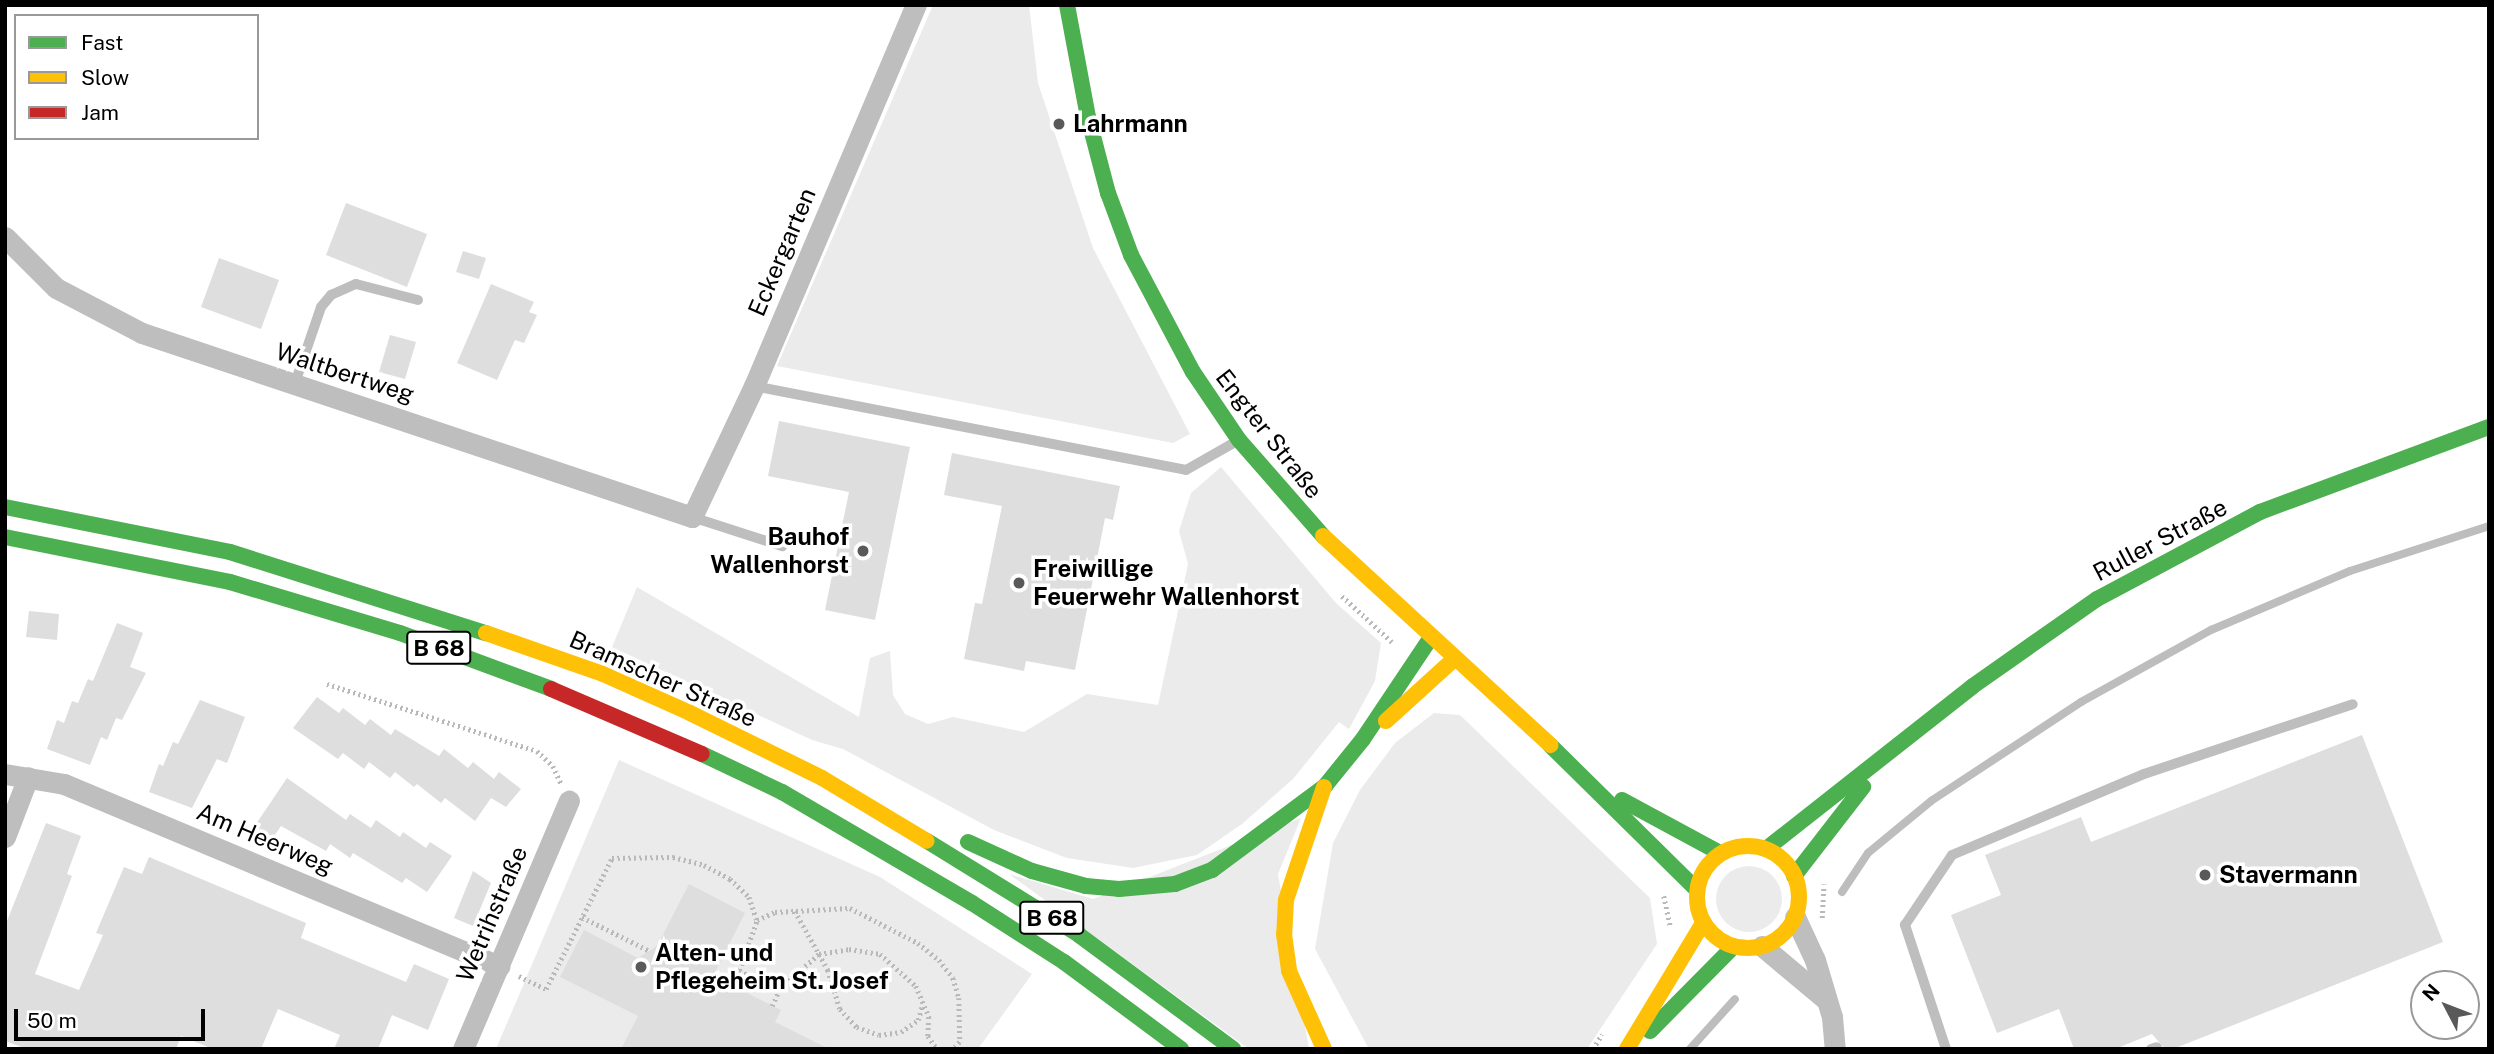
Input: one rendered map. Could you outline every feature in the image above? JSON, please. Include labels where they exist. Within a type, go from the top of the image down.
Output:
[{"type":"main road","name":"Engter Straße","points":[[1067,5],[1088,117],[1108,193],[1131,255],[1193,372],[1239,440],[1286,498],[1430,639],[1598,788],[1697,890]]},
{"type":"main road","name":"Ruller Straße","points":[[1766,849],[2023,648],[2182,550],[2317,489],[2489,427]]},
{"type":"main road","name":"Bramscher Straße","points":[[5,508],[230,552],[409,605],[603,674],[822,778],[1079,935],[1233,1049]]},
{"type":"main road","name":"B 68","points":[[5,537],[230,582],[400,633],[665,737],[782,792],[972,903],[1064,962],[1181,1049]]},
{"type":"main road","points":[[956,835],[1032,871],[1086,886],[1119,889],[1175,884],[1212,870],[1325,786],[1363,739],[1430,639]]},
{"type":"main road","points":[[1363,739],[1426,690],[1453,660]]},
{"type":"main road","name":"Ruller Straße","points":[[1794,876],[1887,756]]},
{"type":"main road","points":[[822,778],[855,780],[911,811]]},
{"type":"main road","points":[[1324,1049],[1289,971],[1284,934],[1286,900],[1325,786]]},
{"type":"main road","name":"Engter Straße","points":[[1598,788],[1720,853]]},
{"type":"main road","points":[[1630,1049],[1703,923],[1697,890],[1701,875],[1720,853],[1750,846],[1766,849],[1787,864],[1794,876],[1798,897],[1795,917],[1776,940],[1762,946],[1733,947],[1703,923]]},
{"type":"main road","points":[[1630,1049],[1733,947]]},
{"type":"street","name":"Eckergarten","points":[[692,517],[754,386],[916,5]]},
{"type":"street","name":"Waltbertweg","points":[[5,237],[57,288],[142,333],[692,517]]},
{"type":"street","name":"Am Heerweg","points":[[5,774],[77,789],[499,966]]},
{"type":"street","points":[[5,837],[28,777]]},
{"type":"street","name":"Wetrihstraße","points":[[463,1049],[569,801]]},
{"type":"street","points":[[1795,917],[1815,960],[1824,998],[1832,1017],[1835,1049]]},
{"type":"street","points":[[1762,946],[1824,998]]},
{"type":"lane","points":[[295,383],[321,307],[331,295],[356,284],[418,300]]},
{"type":"lane","points":[[754,386],[1186,470],[1239,440]]},
{"type":"lane","points":[[692,517],[782,547]]},
{"type":"lane","points":[[1945,1049],[1905,925],[1952,855],[2144,774],[2353,704]]},
{"type":"path","points":[[327,684],[537,751],[553,766],[569,801]]},
{"type":"path","points":[[499,966],[546,989],[612,858],[642,855],[673,857],[730,879],[749,897],[757,920],[734,986]]},
{"type":"path","points":[[1815,960],[1826,951],[1821,929],[1824,876]]},
{"type":"path","points":[[757,920],[775,912],[850,908],[918,943],[939,960],[953,978],[960,998],[960,1042],[953,1049]]},
{"type":"path","points":[[795,911],[820,954],[840,1009],[856,1027],[879,1035],[901,1032],[918,1020],[922,1006]]},
{"type":"path","points":[[582,917],[650,951]]},
{"type":"path","points":[[772,1006],[780,988],[820,954],[849,948],[880,954],[916,986],[922,1006],[929,1017],[928,1036],[937,1049]]},
{"type":"path","points":[[739,971],[780,988]]},
{"type":"shaded area","points":[[933,5],[1029,5],[1038,83],[1093,248],[1190,434],[1173,443],[777,366]]},
{"type":"shaded area","points":[[1221,467],[1336,603],[1381,643],[1375,681],[1349,729],[1339,722],[1293,779],[1242,824],[1197,855],[1133,868],[1067,858],[994,830],[843,749],[812,740],[612,647],[637,587],[859,717],[870,658],[890,651],[893,695],[905,714],[928,724],[953,717],[1024,732],[1087,694],[1158,705],[1188,564],[1179,531],[1191,493]]},
{"type":"shaded area","points":[[1434,713],[1460,715],[1650,898],[1657,944],[1587,1049],[1369,1049],[1315,949],[1333,843],[1360,790],[1395,743]]},
{"type":"shaded area","points":[[619,760],[880,877],[1032,974],[978,1049],[496,1049]]},
{"type":"shaded area","points":[[1301,818],[1278,874],[1309,1049],[1249,1049],[1009,874],[1093,899]]},
{"type":"shaded area","points":[[1749,866],[1762,869],[1772,876],[1779,886],[1782,899],[1779,912],[1772,922],[1762,929],[1749,932],[1736,929],[1726,922],[1719,912],[1716,899],[1719,886],[1726,876],[1736,869]]},
{"type":"building","points":[[346,203],[427,234],[407,287],[326,255]]},
{"type":"building","points":[[463,251],[486,258],[479,279],[456,272]]},
{"type":"building","points":[[219,258],[279,280],[261,329],[201,307]]},
{"type":"building","points":[[491,284],[534,302],[529,312],[537,315],[524,343],[515,340],[497,380],[457,363]]},
{"type":"building","points":[[390,335],[416,342],[405,379],[379,372]]},
{"type":"building","name":"Bauhof Wallenhorst","points":[[779,421],[910,447],[875,620],[825,610],[849,492],[768,476]]},
{"type":"building","points":[[952,453],[1120,486],[1113,520],[1105,518],[1075,670],[1026,661],[1024,671],[964,659],[975,603],[982,604],[1002,506],[944,495]]},
{"type":"building","points":[[29,611],[59,614],[57,640],[26,637]]},
{"type":"building","points":[[117,623],[143,633],[130,667],[146,673],[122,720],[116,718],[107,740],[101,737],[90,765],[47,749],[57,720],[64,723],[72,701],[78,703],[88,679],[93,681]]},
{"type":"building","points":[[317,697],[339,713],[343,708],[365,725],[370,719],[391,735],[395,729],[439,756],[444,749],[468,768],[473,762],[494,779],[499,772],[521,789],[506,807],[491,798],[475,821],[445,798],[441,803],[417,784],[414,787],[395,772],[390,778],[369,762],[364,769],[343,753],[338,759],[293,728]]},
{"type":"building","points":[[200,700],[245,717],[227,763],[217,759],[192,808],[149,792],[159,764],[163,766],[173,742],[178,744]]},
{"type":"building","name":"Stavermann","points":[[2362,735],[2443,942],[2173,1049],[2165,1049],[2152,1034],[2115,1049],[2074,1049],[2059,1009],[1997,1033],[1951,915],[2001,895],[1985,855],[2081,817],[2091,842]]},
{"type":"building","points":[[287,778],[346,820],[350,814],[371,828],[376,820],[400,837],[403,832],[426,848],[430,842],[452,856],[427,892],[406,878],[402,883],[353,853],[350,858],[330,844],[326,851],[281,826],[270,842],[252,830]]},
{"type":"building","points":[[46,823],[81,836],[67,874],[72,876],[35,974],[79,990],[103,935],[96,933],[124,867],[142,874],[149,857],[306,923],[301,938],[406,982],[414,964],[449,979],[428,1030],[392,1015],[378,1049],[334,1049],[340,1035],[278,1009],[261,1049],[213,1049],[181,1036],[176,1049],[27,1049],[5,1041],[5,926]]},
{"type":"building","points":[[473,871],[491,883],[473,926],[454,918]]},
{"type":"building","name":"Alten- und Pflegeheim St. Josef","points":[[689,884],[745,913],[713,976],[781,1010],[775,1022],[829,1049],[621,1049],[638,1016],[560,977],[584,930],[638,958],[657,946]]},
{"type":"waterway","points":[[1842,892],[1868,853],[1931,801],[2081,702],[2211,630],[2350,571],[2489,526]]},
{"type":"waterway","points":[[1690,1049],[1735,999]]},
{"type":"traffic: fast","points":[[1067,5],[1088,117],[1108,193],[1131,255],[1193,372],[1239,440],[1323,536]]},
{"type":"traffic: fast","points":[[1766,849],[1973,686],[2097,599],[2260,512],[2489,427]]},
{"type":"traffic: fast","points":[[5,507],[230,552],[486,633]]},
{"type":"traffic: fast","points":[[5,537],[230,582],[400,633],[551,689]]},
{"type":"traffic: fast","points":[[968,842],[1032,871],[1086,886],[1119,889],[1175,884],[1212,870],[1325,786],[1363,739],[1430,639]]},
{"type":"traffic: fast","points":[[1550,745],[1697,890]]},
{"type":"traffic: fast","points":[[702,754],[782,792],[972,903],[1064,962],[1181,1049]]},
{"type":"traffic: fast","points":[[1794,876],[1863,787]]},
{"type":"traffic: fast","points":[[1622,800],[1720,853]]},
{"type":"traffic: fast","points":[[927,841],[1079,935],[1233,1049]]},
{"type":"traffic: fast","points":[[1650,1031],[1733,947]]},
{"type":"traffic: slow","points":[[1323,536],[1550,745]]},
{"type":"traffic: slow","points":[[486,633],[603,674],[690,713],[822,778],[927,841]]},
{"type":"traffic: slow","points":[[1386,721],[1453,660]]},
{"type":"traffic: slow","points":[[1324,787],[1286,900],[1284,934],[1289,971],[1324,1049]]},
{"type":"traffic: slow","points":[[1748,846],[1768,850],[1784,861],[1795,877],[1799,897],[1795,917],[1784,933],[1768,944],[1748,948],[1728,944],[1712,933],[1701,917],[1697,897],[1701,877],[1712,861],[1728,850],[1748,846]]},
{"type":"traffic: slow","points":[[1627,1049],[1703,923]]},
{"type":"traffic: jam","points":[[551,689],[702,754]]},
{"type":"place","name":"Lahrmann","points":[[1059,124]]},
{"type":"place","name":"Bauhof Wallenhorst","points":[[863,551]]},
{"type":"place","name":"Freiwillige Feuerwehr Wallenhorst","points":[[1019,583]]},
{"type":"place","name":"Stavermann","points":[[2205,875]]},
{"type":"place","name":"Alten- und Pflegeheim St. Josef","points":[[641,967]]}]
